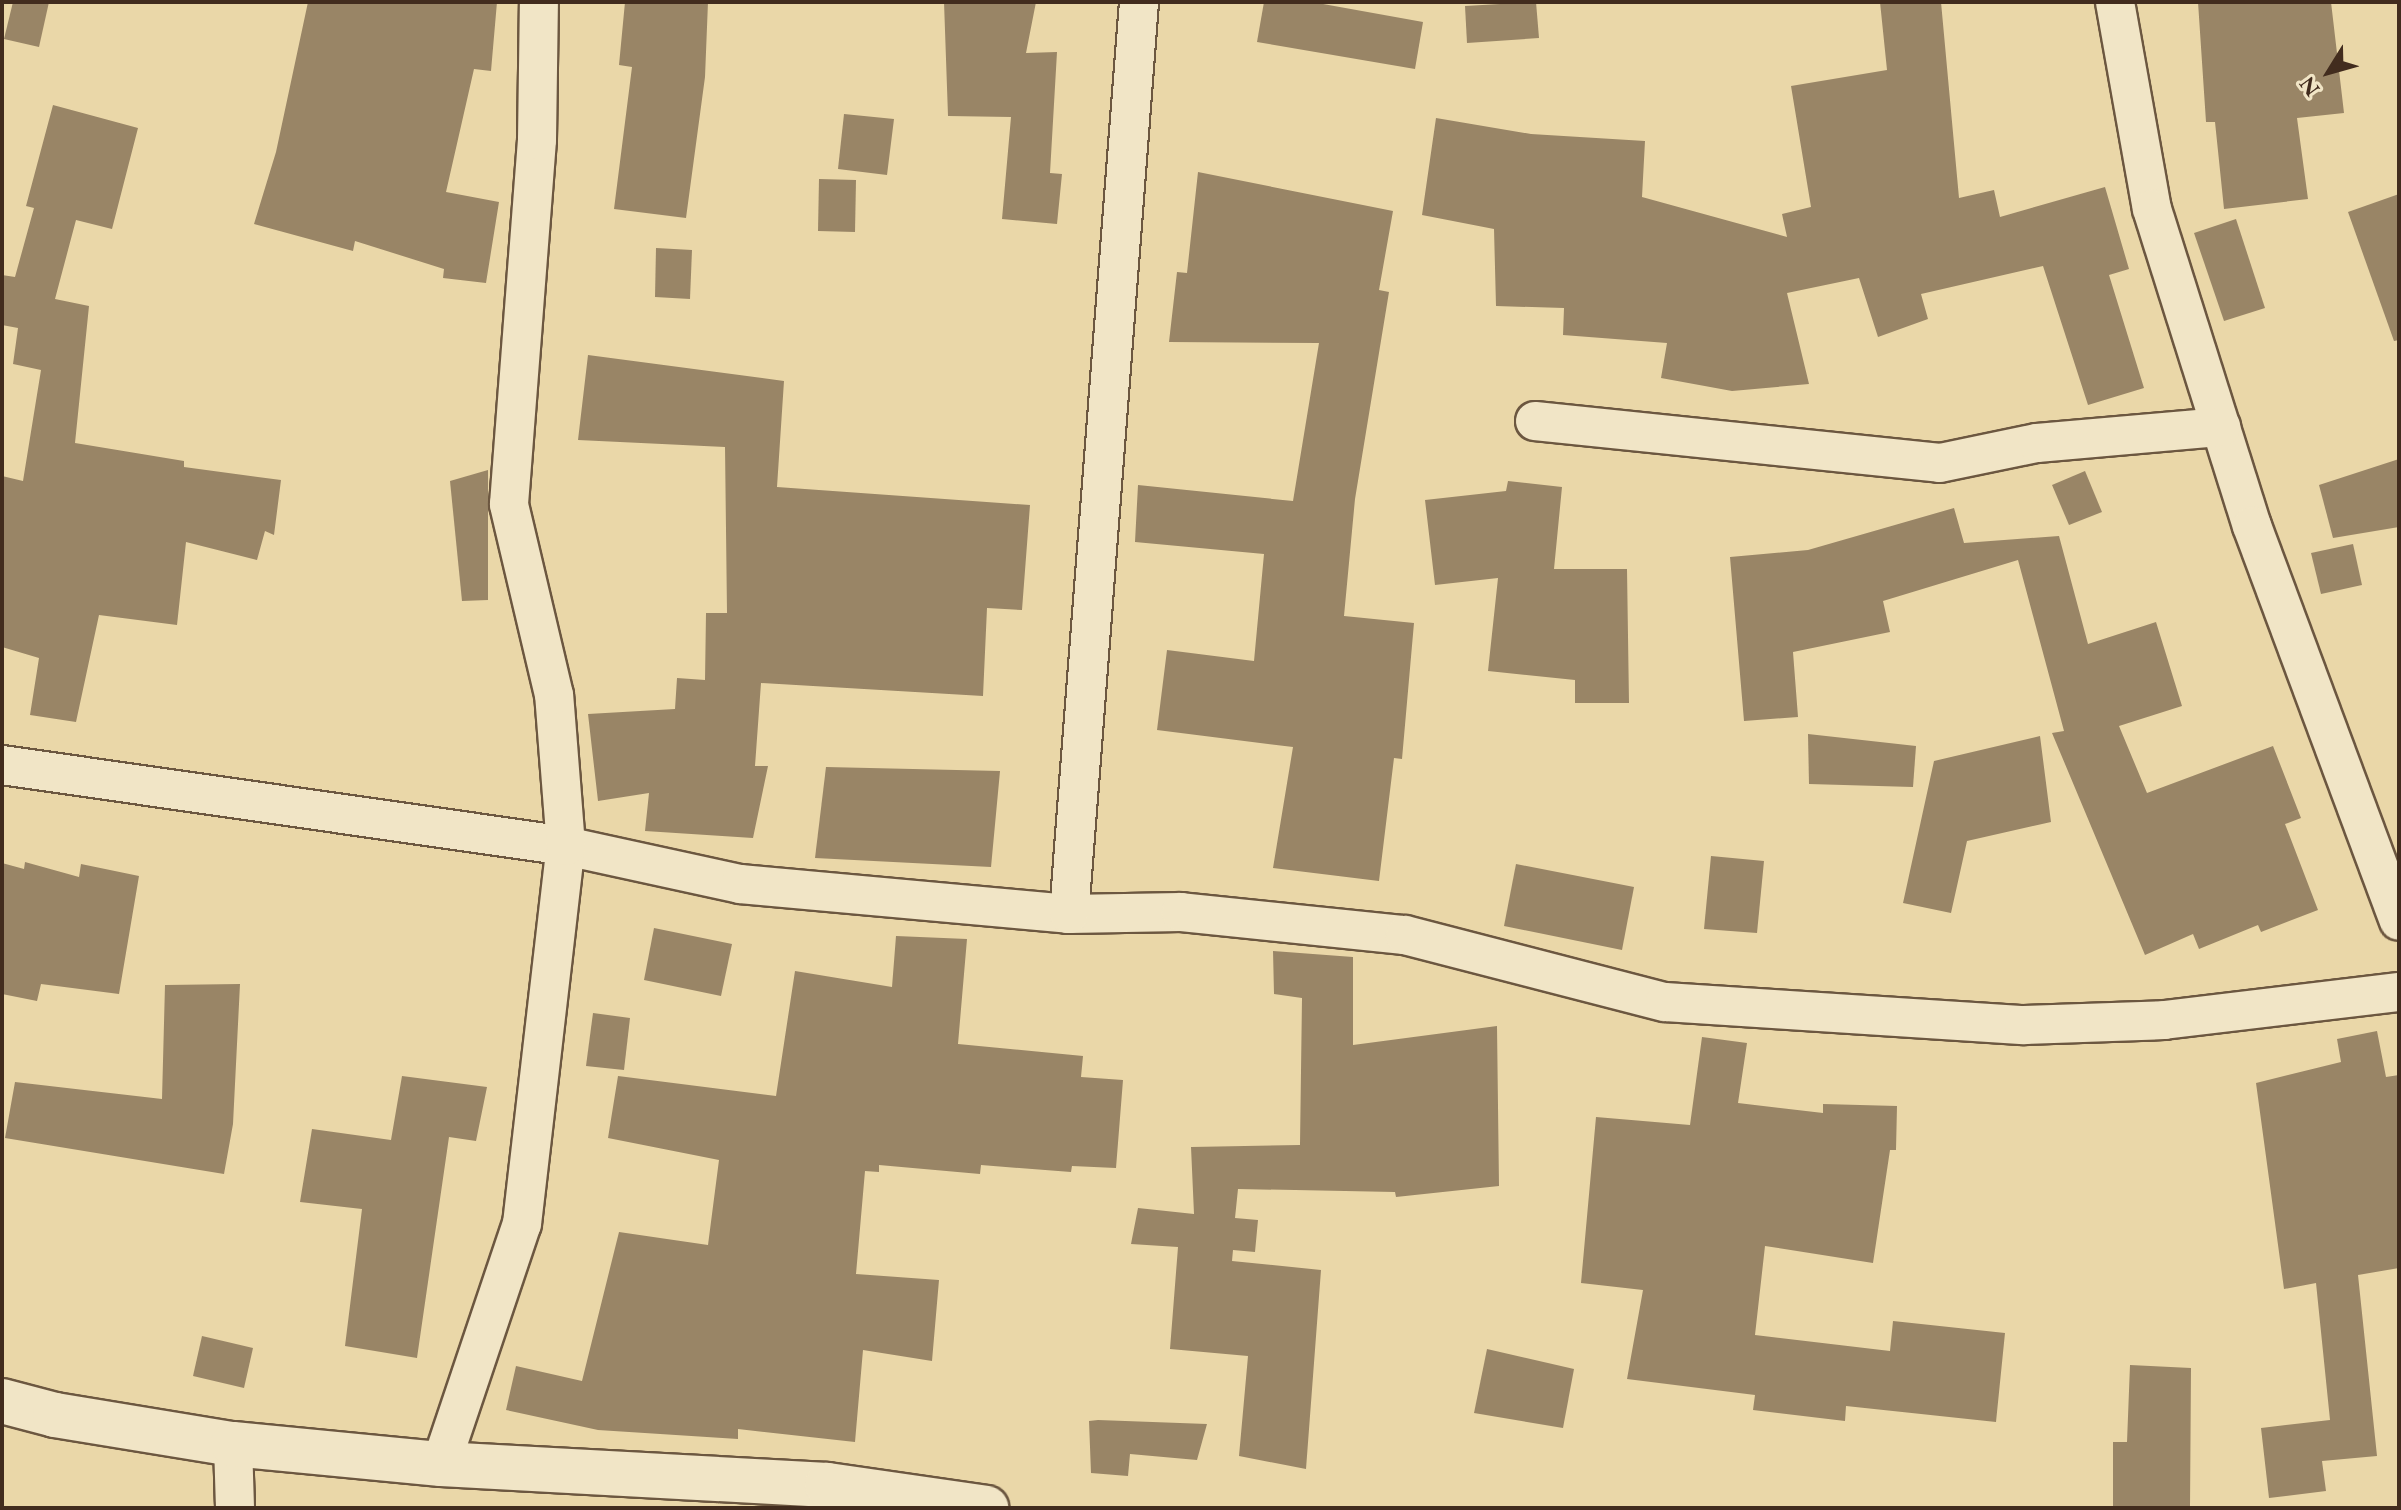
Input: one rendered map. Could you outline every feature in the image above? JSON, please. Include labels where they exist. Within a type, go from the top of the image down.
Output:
[{"type":"street","points":[[441,1464],[522,1224],[566,846],[554,695],[509,504],[537,140],[539,2]]},
{"type":"street","points":[[1069,914],[1139,2]]},
{"type":"street","points":[[2115,2],[2152,209],[2252,526],[2399,921]]},
{"type":"street","points":[[1535,421],[1940,463],[2037,443],[2221,427]]},
{"type":"street","points":[[2,765],[566,846],[740,884],[1069,914],[1181,912],[1405,935],[1665,1002],[2024,1025],[2164,1020],[2399,992]]},
{"type":"street","points":[[2,1401],[55,1415],[233,1444],[441,1464],[827,1485],[986,1508]]},
{"type":"street","points":[[233,1444],[235,1508]]},
{"type":"building","points":[[13,2],[49,2],[39,47],[4,39]]},
{"type":"building","points":[[308,2],[497,2],[491,71],[474,69],[446,192],[499,202],[486,283],[443,278],[444,269],[355,241],[353,251],[254,224],[276,152]]},
{"type":"building","points":[[625,2],[708,2],[705,77],[686,218],[614,209],[632,67],[619,65]]},
{"type":"building","points":[[944,2],[1036,2],[1026,53],[1057,52],[1050,173],[1062,174],[1057,224],[1002,219],[1011,117],[948,116]]},
{"type":"building","points":[[1264,2],[1312,2],[1423,22],[1415,69],[1257,42]]},
{"type":"building","points":[[1536,2],[1539,38],[1467,43],[1465,6]]},
{"type":"building","points":[[1880,2],[1941,2],[1959,198],[1994,190],[2000,217],[2105,187],[2129,269],[2109,275],[2144,388],[2088,405],[2043,266],[1921,294],[1928,319],[1878,337],[1859,278],[1787,293],[1809,384],[1732,391],[1661,378],[1667,343],[1563,335],[1564,308],[1496,306],[1494,229],[1422,215],[1436,118],[1531,134],[1645,141],[1642,197],[1787,237],[1782,214],[1811,207],[1791,86],[1887,70]]},
{"type":"building","points":[[2198,2],[2331,2],[2344,113],[2297,118],[2308,199],[2224,209],[2215,122],[2206,122]]},
{"type":"building","points":[[53,105],[138,128],[112,229],[76,220],[55,299],[89,306],[75,443],[184,461],[184,467],[281,480],[274,535],[265,531],[257,560],[186,542],[177,625],[99,615],[76,722],[30,715],[39,658],[2,647],[2,476],[23,481],[41,370],[13,364],[18,328],[2,325],[2,275],[15,277],[34,208],[26,206]]},
{"type":"building","points":[[844,114],[894,119],[887,175],[838,169]]},
{"type":"building","points":[[1198,172],[1393,211],[1379,290],[1389,292],[1355,499],[1344,616],[1414,623],[1402,759],[1394,758],[1379,881],[1273,868],[1293,747],[1157,730],[1167,650],[1254,661],[1264,554],[1135,542],[1138,485],[1293,501],[1319,343],[1169,342],[1177,272],[1187,273]]},
{"type":"building","points":[[819,179],[856,180],[855,232],[818,231]]},
{"type":"building","points":[[2399,194],[2399,340],[2394,341],[2348,212]]},
{"type":"building","points":[[2236,219],[2265,308],[2224,321],[2194,233]]},
{"type":"building","points":[[656,248],[692,250],[690,299],[655,297]]},
{"type":"building","points":[[588,355],[784,381],[777,487],[1030,505],[1022,610],[987,608],[983,696],[761,683],[755,766],[768,766],[753,838],[645,831],[649,793],[598,801],[588,714],[675,709],[677,678],[705,680],[706,613],[727,613],[725,447],[578,440]]},
{"type":"building","points":[[2399,459],[2399,527],[2333,538],[2319,485]]},
{"type":"building","points":[[488,470],[488,600],[462,601],[450,481]]},
{"type":"building","points":[[2085,471],[2102,512],[2069,525],[2052,485]]},
{"type":"building","points":[[1508,481],[1562,487],[1554,569],[1627,569],[1629,703],[1575,703],[1575,680],[1488,671],[1498,578],[1435,585],[1425,500],[1506,491]]},
{"type":"building","points":[[1954,508],[1964,543],[2059,536],[2088,644],[2156,622],[2182,706],[2119,726],[2147,793],[2273,746],[2301,818],[2285,824],[2318,910],[2261,932],[2258,925],[2199,949],[2193,934],[2145,955],[2052,733],[2064,731],[2018,560],[1883,601],[1890,632],[1793,652],[1798,717],[1744,721],[1730,557],[1808,550]]},
{"type":"building","points":[[2353,544],[2362,585],[2321,594],[2311,553]]},
{"type":"building","points":[[1808,734],[1916,746],[1913,787],[1809,784]]},
{"type":"building","points":[[2040,736],[2051,822],[1967,841],[1951,913],[1903,903],[1934,761]]},
{"type":"building","points":[[826,767],[1000,771],[991,867],[815,858]]},
{"type":"building","points":[[1711,856],[1764,861],[1757,933],[1704,929]]},
{"type":"building","points":[[25,862],[79,877],[81,864],[139,876],[119,994],[41,984],[37,1001],[2,994],[2,863],[24,869]]},
{"type":"building","points":[[1516,864],[1634,887],[1622,950],[1504,926]]},
{"type":"building","points":[[654,928],[732,944],[721,996],[644,980]]},
{"type":"building","points":[[896,936],[967,939],[958,1044],[1083,1056],[1081,1077],[1123,1080],[1116,1168],[1072,1166],[1071,1172],[981,1165],[980,1174],[879,1165],[879,1172],[865,1171],[856,1274],[939,1280],[932,1361],[863,1350],[855,1442],[738,1429],[738,1439],[598,1430],[506,1410],[516,1366],[582,1381],[619,1232],[708,1245],[719,1160],[608,1138],[618,1076],[776,1096],[795,971],[892,987]]},
{"type":"building","points":[[1273,951],[1353,957],[1353,1045],[1497,1026],[1499,1186],[1396,1197],[1395,1192],[1238,1189],[1235,1218],[1258,1220],[1255,1252],[1233,1250],[1232,1261],[1321,1270],[1306,1469],[1239,1456],[1248,1356],[1170,1349],[1178,1247],[1131,1244],[1138,1208],[1194,1214],[1191,1147],[1300,1145],[1302,998],[1274,994]]},
{"type":"building","points":[[240,984],[233,1124],[224,1174],[5,1138],[15,1082],[162,1099],[165,985]]},
{"type":"building","points":[[593,1013],[630,1018],[624,1070],[586,1066]]},
{"type":"building","points":[[2377,1031],[2386,1077],[2399,1075],[2399,1268],[2358,1275],[2377,1456],[2322,1461],[2326,1491],[2269,1498],[2261,1428],[2330,1420],[2316,1283],[2284,1289],[2256,1083],[2341,1062],[2337,1039]]},
{"type":"building","points":[[1702,1037],[1747,1043],[1738,1103],[1823,1113],[1823,1104],[1897,1106],[1896,1150],[1890,1150],[1873,1263],[1765,1246],[1755,1335],[1890,1351],[1893,1321],[2005,1333],[1996,1422],[1846,1406],[1845,1421],[1753,1410],[1755,1395],[1627,1379],[1643,1290],[1581,1283],[1596,1117],[1690,1125]]},
{"type":"building","points":[[402,1076],[487,1087],[476,1141],[449,1137],[417,1358],[345,1346],[362,1209],[300,1202],[312,1129],[391,1140]]},
{"type":"building","points":[[202,1336],[253,1348],[244,1388],[193,1376]]},
{"type":"building","points":[[1487,1349],[1574,1369],[1563,1428],[1474,1413]]},
{"type":"building","points":[[2130,1365],[2191,1368],[2190,1508],[2113,1508],[2113,1442],[2127,1442]]},
{"type":"building","points":[[1089,1421],[1207,1424],[1197,1460],[1130,1454],[1128,1476],[1091,1473]]}]
